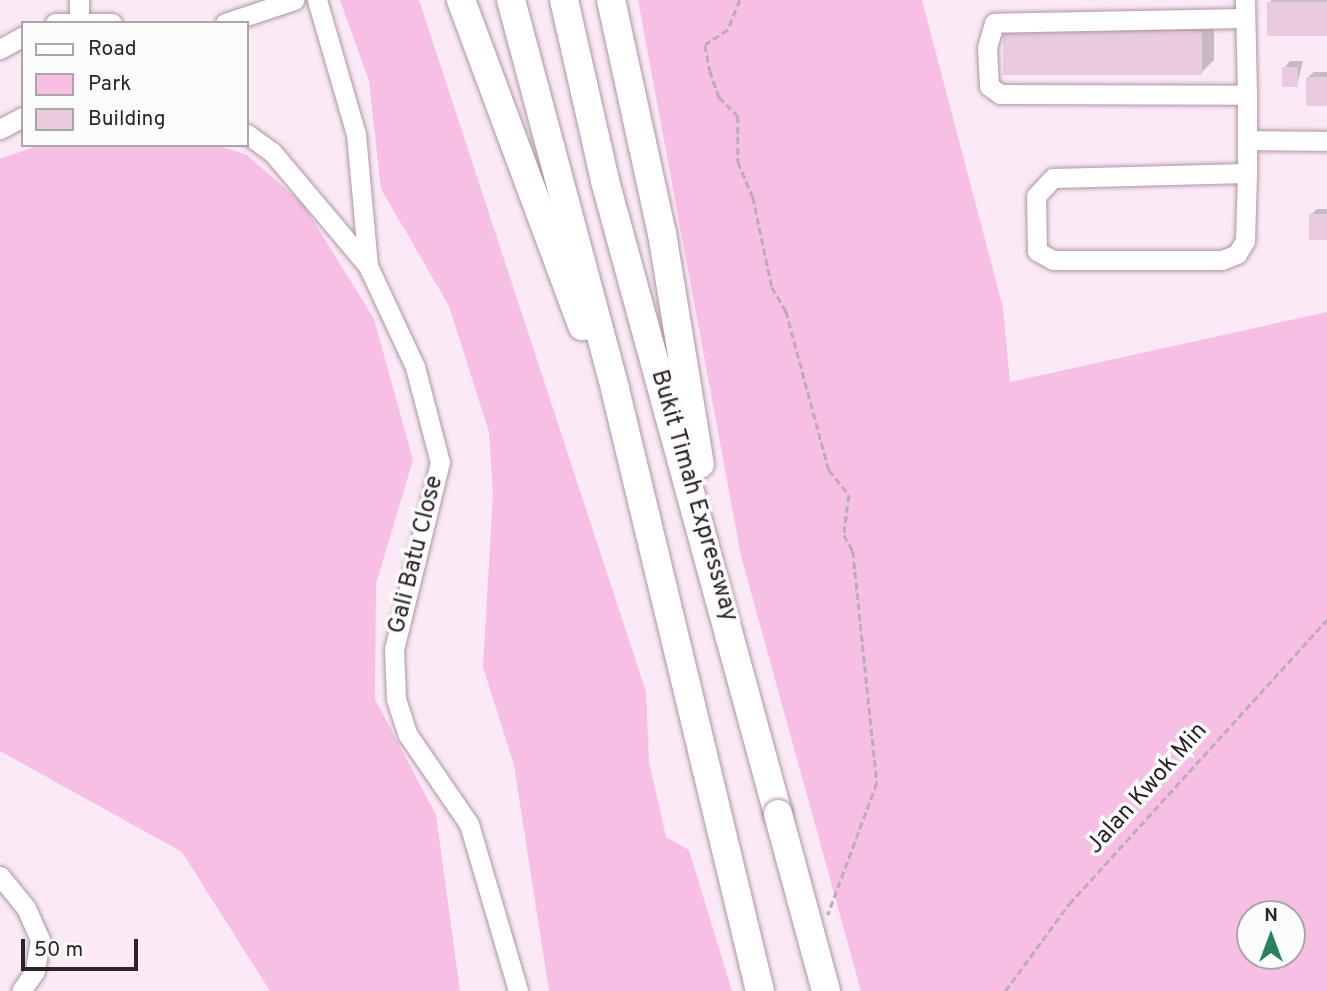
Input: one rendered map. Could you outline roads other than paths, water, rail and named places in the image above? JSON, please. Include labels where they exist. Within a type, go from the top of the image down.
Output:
[{"type":"highway","points":[[461,0],[595,363],[615,389]]},
{"type":"highway","name":"Bukit Timah Expressway","points":[[511,0],[615,389],[760,991]]},
{"type":"highway","name":"Bukit Timah Expressway","points":[[564,0],[605,181],[723,605],[826,991]]},
{"type":"highway","points":[[611,0],[662,233],[723,605]]},
{"type":"street","points":[[79,0],[79,21]]},
{"type":"street","points":[[231,21],[294,0]]},
{"type":"street","points":[[317,0],[354,123],[368,266]]},
{"type":"street","points":[[1247,95],[1000,94],[989,86],[987,47],[994,23],[1245,9],[1247,95],[1247,173],[1245,241],[1237,254],[1222,260],[1053,260],[1037,251],[1036,196],[1053,178],[1247,173]]},
{"type":"street","points":[[0,49],[21,37]]},
{"type":"street","points":[[0,129],[21,118]]},
{"type":"street","points":[[248,135],[272,152],[368,266]]},
{"type":"street","points":[[1247,140],[1327,141]]},
{"type":"street","name":"Gali Batu Close","points":[[368,266],[415,367],[434,428],[440,462],[394,649],[396,699],[408,735],[474,834],[518,991]]},
{"type":"street","points":[[0,876],[26,908],[40,939],[35,971],[21,991]]}]
